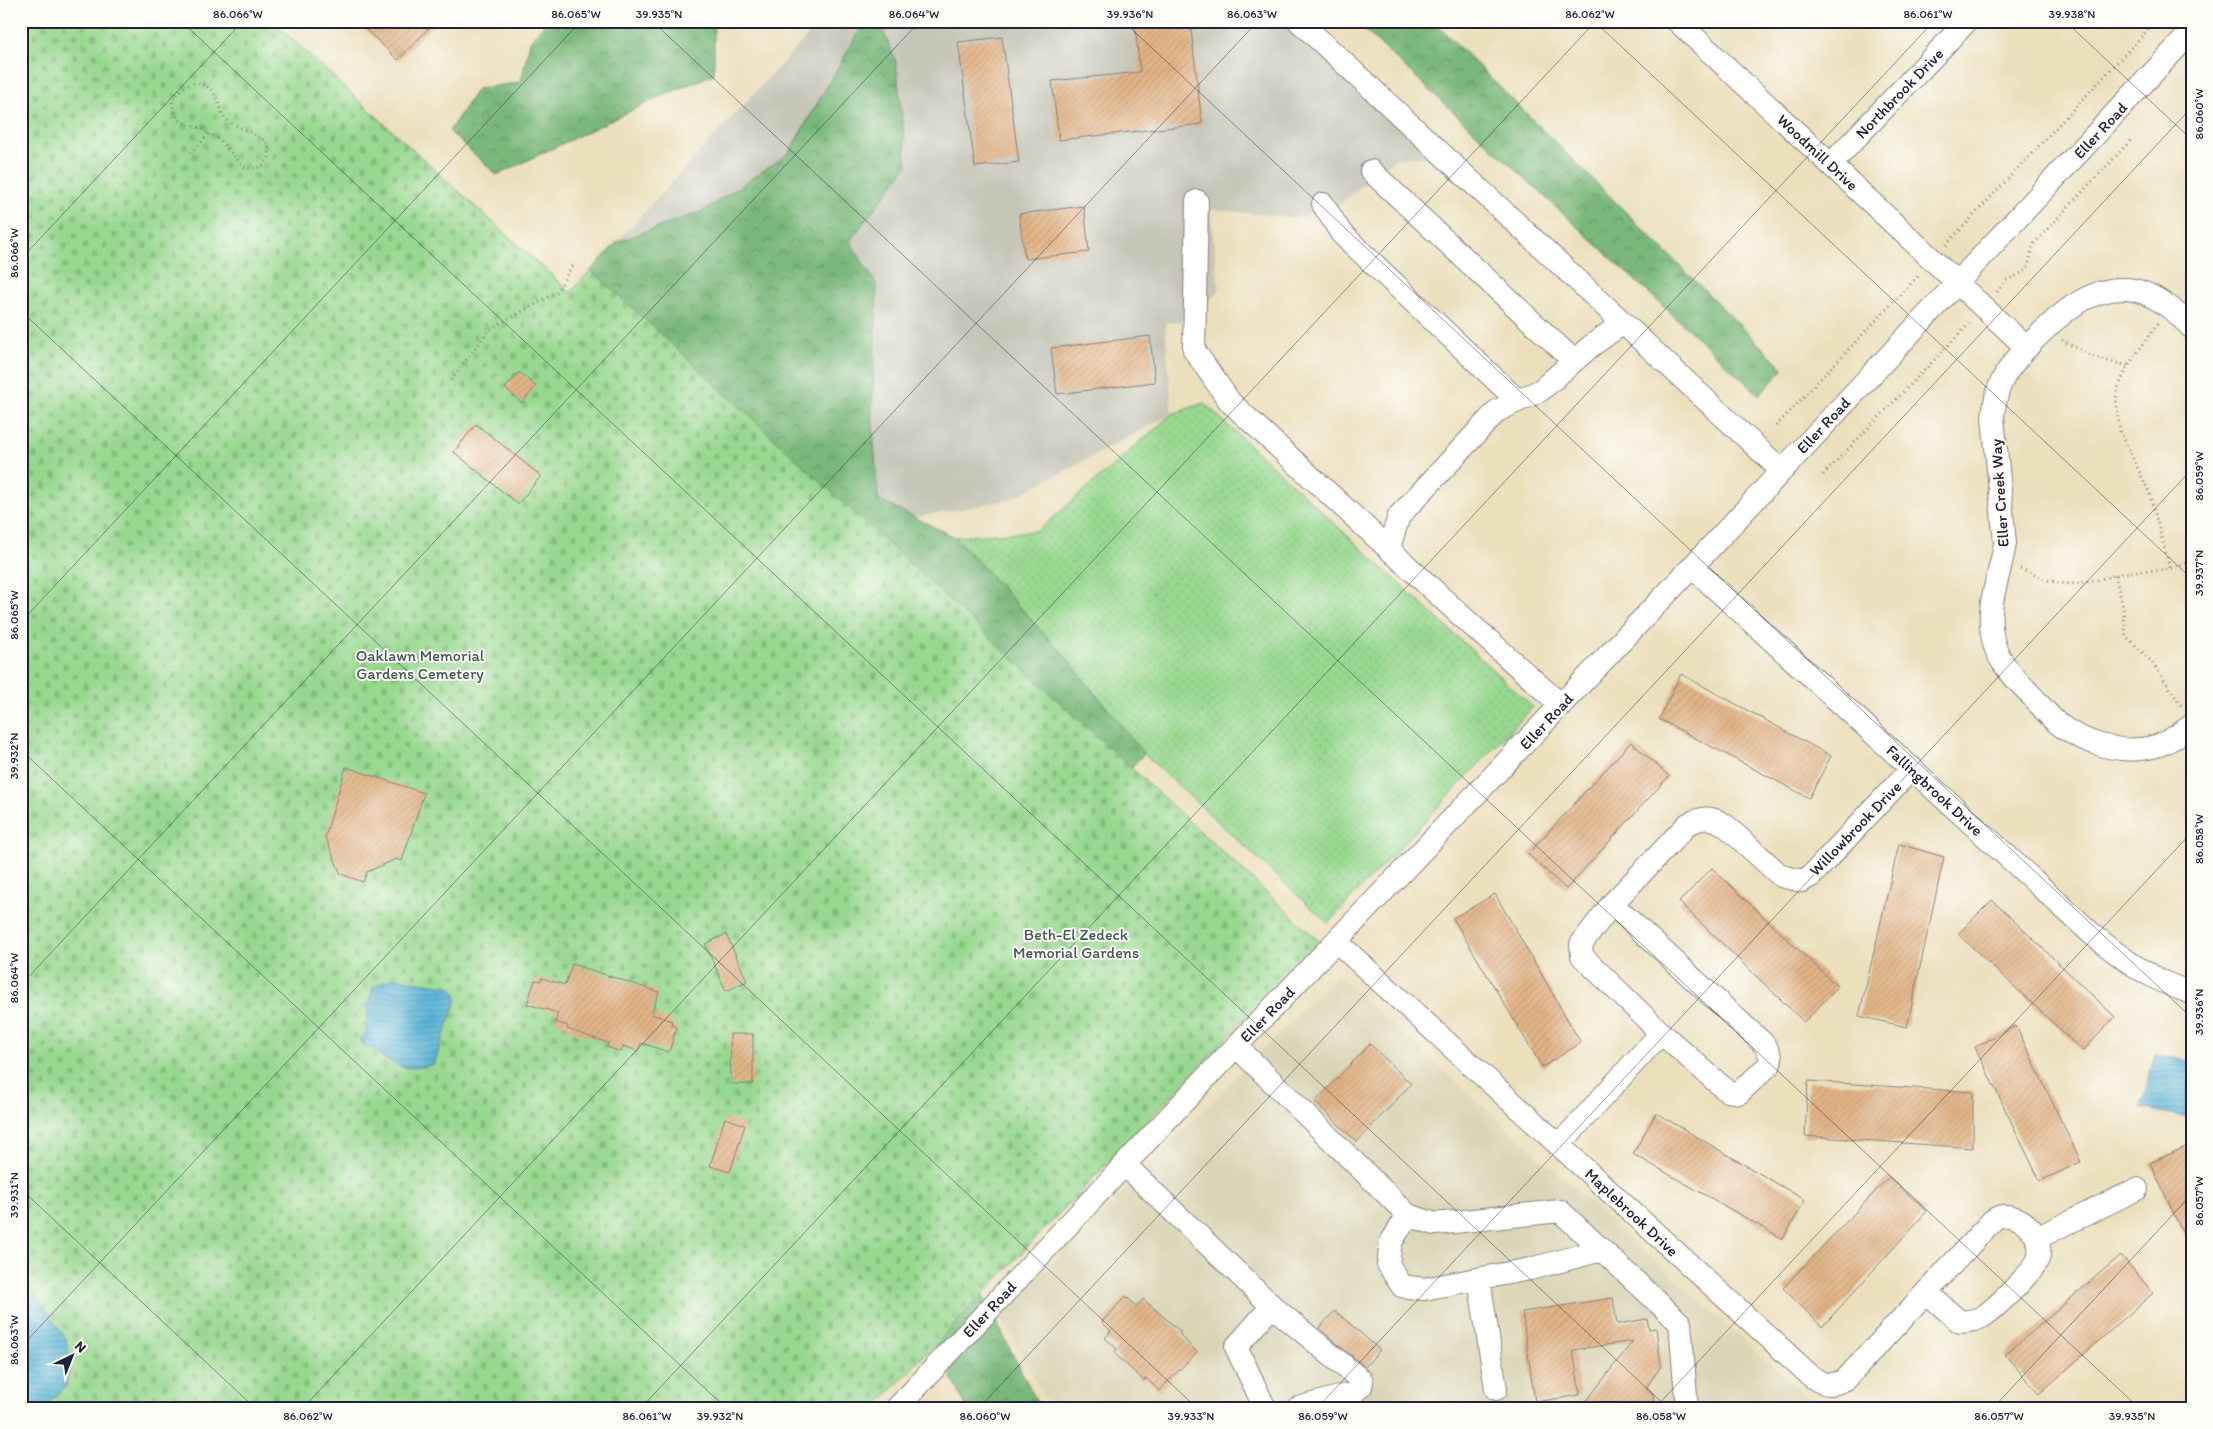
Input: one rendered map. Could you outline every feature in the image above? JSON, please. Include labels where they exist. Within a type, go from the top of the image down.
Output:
[{"type":"street","points":[[1299,21],[1781,470]]},
{"type":"street","name":"Woodmill Drive","points":[[1677,21],[2027,348]]},
{"type":"street","name":"Northbrook Drive","points":[[1831,164],[1967,21]]},
{"type":"street","name":"Eller Road","points":[[897,1408],[1236,1046],[1692,567],[2192,30]]},
{"type":"street","points":[[1371,171],[1574,361]]},
{"type":"street","points":[[1196,201],[1194,350],[1230,402],[1561,705]]},
{"type":"street","points":[[1323,204],[1341,233],[1518,401]]},
{"type":"street","name":"Eller Creek Way","points":[[2188,722],[2156,746],[2135,749],[2116,748],[2086,740],[2055,721],[2012,675],[1994,643],[1990,621],[1992,598],[2002,563],[2005,543],[1993,417],[2000,384],[2009,368],[2058,315],[2075,304],[2109,290],[2128,289],[2142,292],[2155,298],[2192,328]]},
{"type":"street","points":[[1389,548],[1399,516],[1497,411],[1541,390],[1574,361],[1623,323]]},
{"type":"street","name":"Fallingbrook Drive","points":[[1692,567],[2092,934],[2125,961],[2171,986],[2192,992]]},
{"type":"street","name":"Willowbrook Drive","points":[[1612,904],[1765,1045],[1771,1057],[1770,1064],[1739,1093],[1727,1091],[1595,970],[1582,956],[1580,951],[1581,944],[1612,904],[1688,824],[1702,818],[1715,818],[1781,876],[1802,881],[1810,876],[1912,768]]},
{"type":"street","name":"Maplebrook Drive","points":[[1336,941],[1823,1385],[1835,1385],[1846,1379],[1992,1221],[2001,1216],[2014,1218],[2033,1231],[2037,1238]]},
{"type":"street","points":[[1559,1145],[1662,1033]]},
{"type":"street","points":[[1236,1046],[1408,1215],[1435,1224],[1560,1211],[1680,1323],[1687,1408]]},
{"type":"street","points":[[1124,1165],[1272,1306],[1362,1381],[1361,1387],[1354,1393],[1298,1408]]},
{"type":"street","points":[[1926,1292],[1960,1322],[1982,1317],[2004,1299],[2038,1261],[2040,1245],[2037,1238],[2137,1189]]},
{"type":"street","points":[[1408,1215],[1391,1242],[1388,1264],[1402,1286],[1424,1290],[1530,1268],[1602,1250]]},
{"type":"street","points":[[1479,1278],[1496,1389]]},
{"type":"street","points":[[1265,1408],[1236,1347],[1272,1306]]},
{"type":"path","points":[[1960,231],[2156,21]]},
{"type":"path","points":[[189,83],[201,83],[212,91],[222,116],[238,128],[260,137],[268,146],[269,157],[262,167],[246,169],[220,140],[209,134],[202,128],[192,127],[181,122],[174,112],[172,100],[179,90],[189,83]]},
{"type":"path","points":[[191,153],[209,134]]},
{"type":"path","points":[[2007,280],[2024,272],[2032,258],[2033,246],[2039,238],[2133,138]]},
{"type":"path","points":[[450,380],[489,330],[556,294],[574,263]]},
{"type":"path","points":[[1776,426],[1911,284]]},
{"type":"path","points":[[2170,309],[2155,326],[2128,366],[2118,388],[2116,400],[2120,430],[2149,492],[2170,568]]},
{"type":"path","points":[[1823,475],[1968,326]]},
{"type":"path","points":[[2045,329],[2070,346],[2091,356],[2128,366]]},
{"type":"path","points":[[2002,563],[2060,583],[2076,583],[2115,575],[2170,568],[2183,565],[2192,560]]},
{"type":"path","points":[[2115,575],[2123,607],[2126,636],[2152,662],[2188,722]]},
{"type":"shaded area","points":[[821,21],[1288,21],[1434,157],[1396,158],[1332,210],[1295,218],[1210,209],[1219,290],[1196,318],[1165,323],[1172,414],[1009,500],[868,526],[591,270]]},
{"type":"shaded area","points":[[1337,975],[1819,1408],[1050,1408],[1001,1315]]},
{"type":"green space","name":"Oaklawn Memorial Gardens Cemetery","points":[[21,21],[272,21],[570,293],[591,270],[1319,941],[874,1408],[21,1408]]},
{"type":"green space","points":[[547,21],[718,21],[714,24],[714,74],[666,94],[497,175],[449,131],[477,89],[521,82],[530,41]]},
{"type":"green space","points":[[865,21],[879,21],[896,62],[907,166],[850,241],[877,286],[872,412],[878,500],[955,537],[1064,655],[1144,754],[1104,795],[978,1286],[1040,1408],[967,1408],[931,1336],[436,171],[571,293],[617,242],[703,211],[788,154]]},
{"type":"green space","points":[[1355,21],[1433,21],[1784,369],[1759,395]]},
{"type":"green space","points":[[1204,403],[1533,707],[1328,923],[1144,754],[1064,655],[955,537],[1038,531],[1172,414]]},
{"type":"water","points":[[393,978],[452,987],[457,999],[434,1064],[414,1068],[397,1065],[370,1047],[364,1046],[360,1039],[366,1033],[369,1002],[373,987]]},
{"type":"water","points":[[2155,1054],[2192,1062],[2185,1117],[2141,1108]]},
{"type":"water","points":[[21,1293],[37,1299],[47,1311],[66,1339],[71,1362],[66,1386],[43,1408],[21,1408]]},
{"type":"building","points":[[357,21],[436,21],[398,60]]},
{"type":"building","points":[[1190,21],[1202,124],[1059,140],[1052,81],[1140,72],[1135,26]]},
{"type":"building","points":[[1002,37],[1019,162],[975,167],[958,42]]},
{"type":"building","points":[[1084,206],[1089,252],[1025,259],[1019,214]]},
{"type":"building","points":[[1150,336],[1155,382],[1057,394],[1051,348]]},
{"type":"building","points":[[519,372],[536,386],[522,403],[505,388]]},
{"type":"building","points":[[476,424],[541,476],[518,504],[454,452]]},
{"type":"building","points":[[1681,674],[1831,756],[1809,798],[1659,719]]},
{"type":"building","points":[[1631,742],[1669,776],[1566,889],[1528,854]]},
{"type":"building","points":[[346,767],[424,793],[402,861],[396,859],[367,872],[363,882],[341,874],[325,837]]},
{"type":"building","points":[[1899,844],[1944,857],[1907,1027],[1859,1016]]},
{"type":"building","points":[[1712,868],[1838,987],[1804,1022],[1679,902]]},
{"type":"building","points":[[1495,894],[1581,1043],[1542,1067],[1453,918]]},
{"type":"building","points":[[1992,900],[2115,1017],[2083,1051],[1958,934]]},
{"type":"building","points":[[726,934],[747,981],[726,991],[705,944]]},
{"type":"building","points":[[572,964],[659,992],[651,1014],[672,1021],[671,1025],[677,1027],[669,1052],[641,1043],[638,1051],[623,1046],[621,1052],[607,1047],[608,1043],[567,1029],[568,1026],[555,1022],[558,1013],[527,1004],[535,980],[541,981],[542,978],[565,985]]},
{"type":"building","points":[[2016,1026],[2081,1162],[2040,1181],[1975,1047]]},
{"type":"building","points":[[730,1034],[753,1034],[753,1084],[731,1084]]},
{"type":"building","points":[[1370,1044],[1411,1084],[1357,1142],[1315,1102]]},
{"type":"building","points":[[1808,1081],[1973,1092],[1973,1148],[1805,1136]]},
{"type":"building","points":[[1656,1113],[1805,1200],[1783,1239],[1633,1154]]},
{"type":"building","points":[[725,1118],[745,1125],[730,1172],[710,1166]]},
{"type":"building","points":[[2192,1144],[2192,1252],[2150,1163]]},
{"type":"building","points":[[1889,1177],[1927,1211],[1822,1327],[1783,1288]]},
{"type":"building","points":[[2121,1255],[2153,1293],[2039,1394],[2005,1355]]},
{"type":"building","points":[[1126,1296],[1136,1306],[1143,1299],[1181,1332],[1179,1334],[1197,1352],[1159,1391],[1146,1378],[1144,1381],[1114,1353],[1117,1349],[1105,1338],[1111,1331],[1102,1322]]},
{"type":"building","points":[[1613,1298],[1617,1324],[1647,1319],[1649,1329],[1656,1328],[1661,1366],[1646,1388],[1653,1394],[1654,1408],[1581,1408],[1633,1341],[1573,1350],[1580,1395],[1535,1402],[1522,1312]]},
{"type":"building","points":[[1335,1311],[1380,1350],[1365,1367],[1319,1328]]},
{"type":"park label","name":"Beth-El Zedeck Memorial Gardens","points":[[1076,943]]}]
